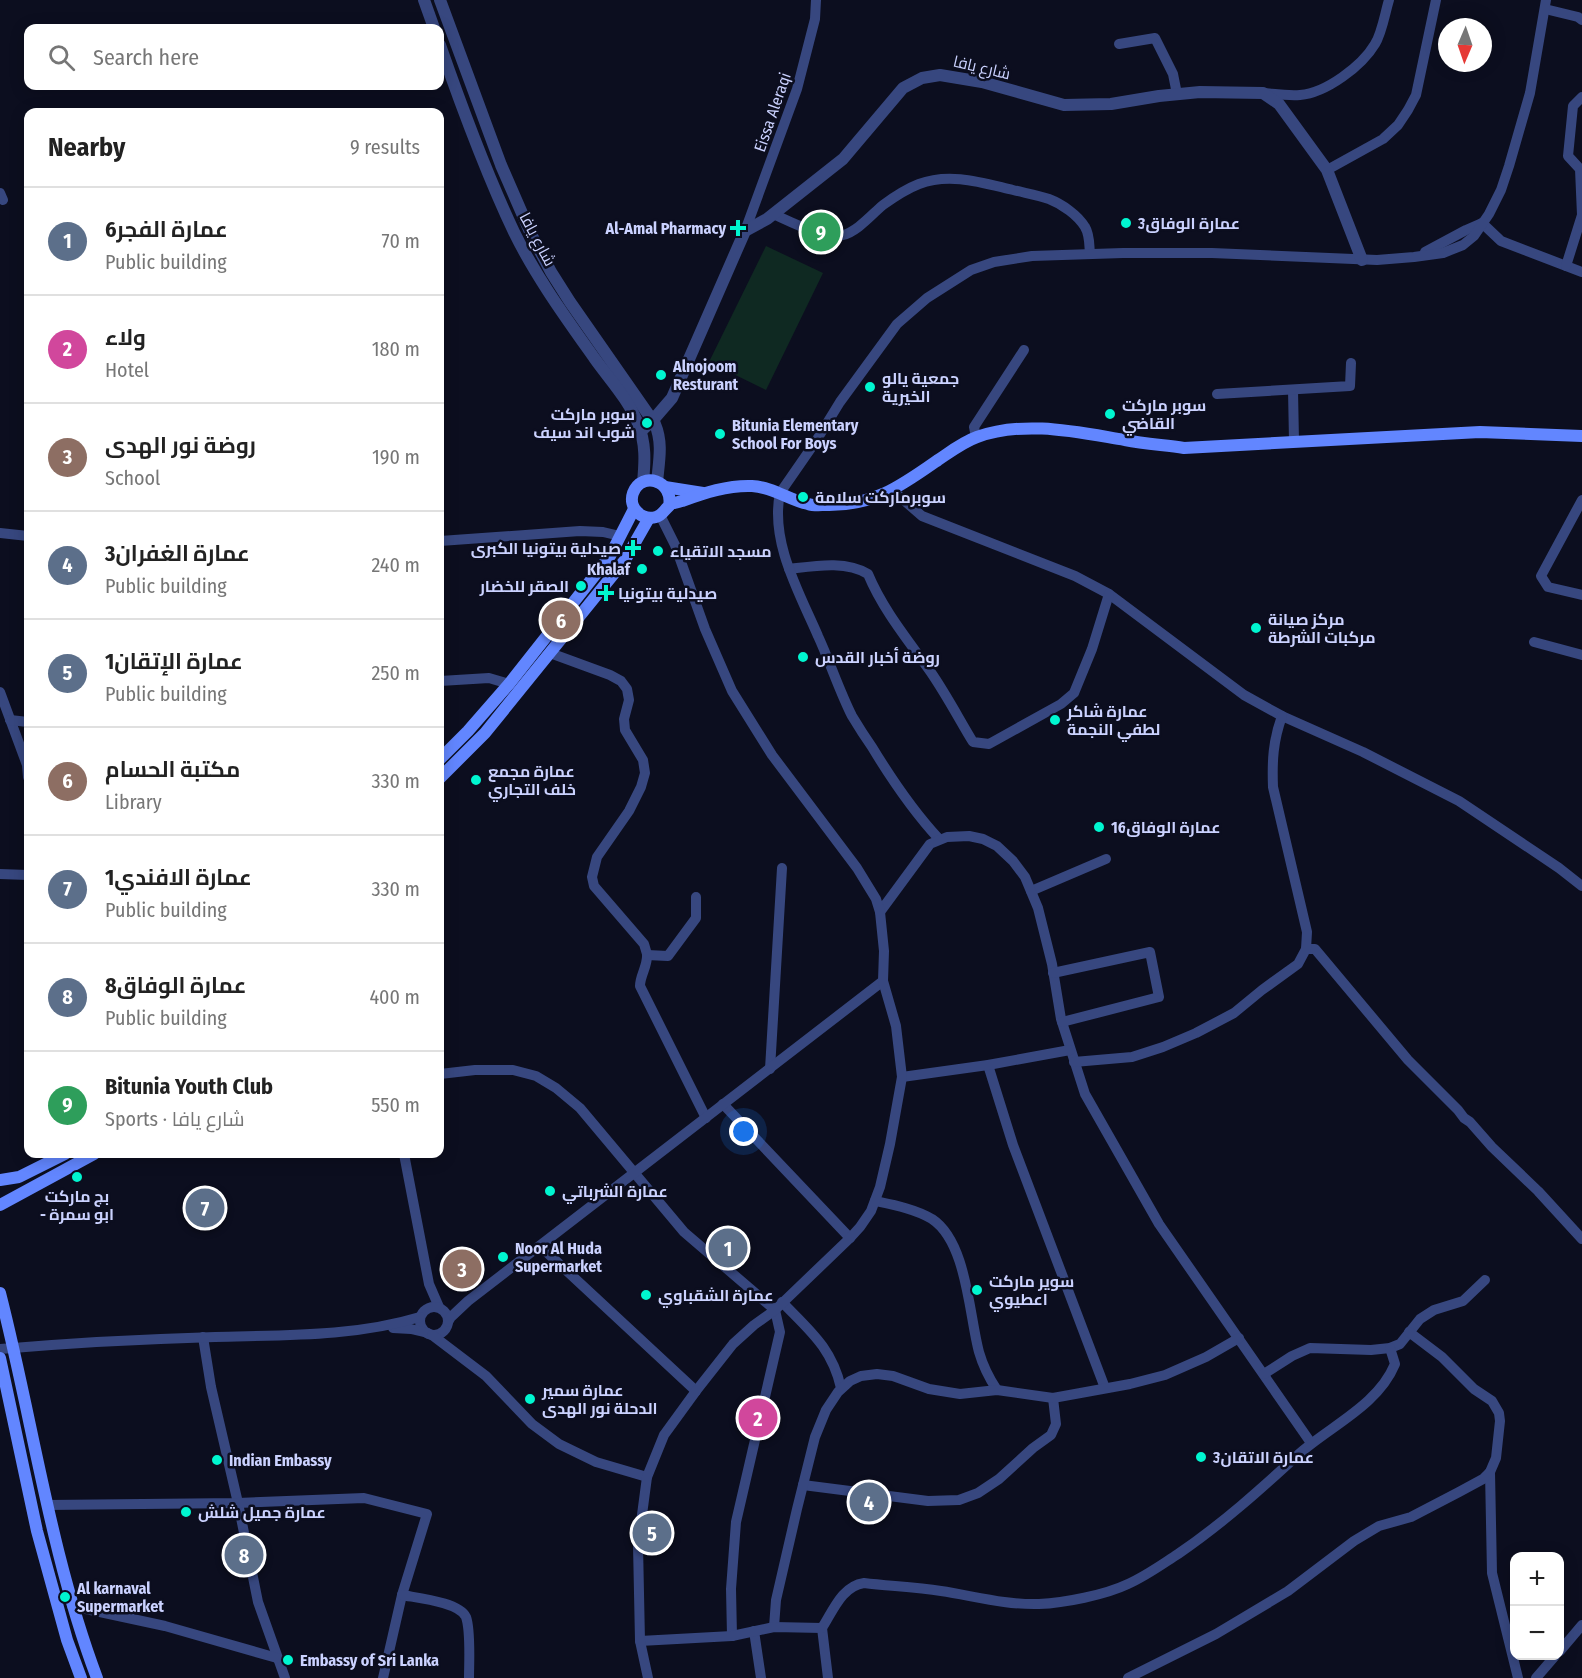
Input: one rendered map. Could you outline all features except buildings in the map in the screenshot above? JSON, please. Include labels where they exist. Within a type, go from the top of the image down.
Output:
[{"type":"main road","points":[[704,493],[652,480],[636,487],[632,504],[638,514],[659,513],[704,493],[751,486],[765,488],[808,504],[853,505],[877,498],[905,483],[954,449],[976,437],[1033,428],[1065,430],[1184,448],[1480,432],[1582,436]]},
{"type":"main road","points":[[444,774],[485,733],[625,560],[669,497],[661,484]]},
{"type":"main road","points":[[444,755],[509,684],[610,556],[634,509]]},
{"type":"main road","points":[[0,1180],[19,1177],[57,1158]]},
{"type":"main road","points":[[0,1205],[87,1158]]},
{"type":"main road","points":[[0,1293],[6,1348],[72,1606],[98,1678]]},
{"type":"main road","points":[[0,1358],[37,1531],[67,1640],[81,1678]]},
{"type":"street","points":[[424,0],[433,24]]},
{"type":"street","points":[[440,0],[501,165],[531,234],[570,302],[653,420],[660,435],[661,484]]},
{"type":"street","name":"Eissa Aleraqi","points":[[745,231],[797,89],[815,20],[816,0]]},
{"type":"street","points":[[1263,93],[1300,95],[1316,92],[1337,80],[1361,62],[1376,43],[1389,0]]},
{"type":"street","points":[[1327,170],[1383,139],[1398,125],[1408,110],[1416,95],[1436,0]]},
{"type":"street","points":[[939,839],[921,820],[852,716],[789,569],[778,525],[777,507],[780,493],[897,324],[927,298],[971,270],[994,262],[1032,256],[1212,253],[1362,260],[1414,257],[1482,223],[1493,206],[1509,166],[1530,93],[1545,4],[1582,20]]},
{"type":"street","points":[[1119,44],[1155,38],[1173,74],[1177,94]]},
{"type":"street","name":"شارع يافا","points":[[444,56],[488,174],[515,233],[538,276],[629,406],[641,431],[645,458],[643,482]]},
{"type":"street","name":"شارع يافا","points":[[745,231],[773,214],[843,159],[903,88],[911,82],[930,76],[940,75],[982,82],[1064,105],[1111,104],[1200,92],[1263,93]]},
{"type":"street","points":[[1263,93],[1279,104],[1327,170],[1362,260]]},
{"type":"street","points":[[1566,266],[1582,215],[1580,169],[1568,156],[1573,106],[1582,97]]},
{"type":"street","points":[[773,214],[817,232],[833,236],[842,235],[860,225],[906,190],[921,183],[952,178],[1049,199],[1061,204],[1085,226],[1089,238],[1090,254]]},
{"type":"street","points":[[1482,223],[1501,241],[1582,272]]},
{"type":"street","points":[[641,431],[672,398],[745,231]]},
{"type":"street","points":[[976,437],[974,427],[1024,350]]},
{"type":"street","points":[[1217,394],[1350,386],[1351,363]]},
{"type":"street","points":[[1293,390],[1294,441]]},
{"type":"street","points":[[892,490],[922,516],[1075,576],[1109,594],[1244,695],[1282,716],[1363,752],[1459,801],[1582,884]]},
{"type":"street","points":[[1582,500],[1541,576],[1548,587],[1582,595]]},
{"type":"street","points":[[648,1678],[640,1641],[638,1545],[647,1477],[664,1435],[733,1344],[779,1306],[850,1238],[871,1211],[880,1187],[890,1144],[902,1077],[896,1026],[884,981],[884,951],[880,912],[876,899],[857,868],[772,755],[732,691],[705,629],[675,545],[659,513]]},
{"type":"street","points":[[444,541],[580,531],[603,532],[620,537]]},
{"type":"street","points":[[0,533],[24,536]]},
{"type":"street","points":[[789,569],[819,565],[856,569],[868,574],[872,586],[891,617],[932,674],[973,742],[989,744],[1061,704],[1074,693],[1092,649],[1109,594]]},
{"type":"street","points":[[1534,642],[1582,655]]},
{"type":"street","points":[[550,653],[610,675],[621,681],[627,689],[629,700],[624,719],[625,730],[643,760],[645,773],[641,788],[628,812],[597,857],[591,877],[594,886],[644,944],[647,955],[640,986],[706,1118]]},
{"type":"street","points":[[444,681],[489,678],[509,684]]},
{"type":"street","points":[[0,692],[24,757]]},
{"type":"street","points":[[1074,1062],[1132,1057],[1196,1033],[1234,1013],[1298,964],[1306,949],[1307,932],[1273,787],[1272,764],[1275,737],[1282,716]]},
{"type":"street","points":[[10,720],[24,722]]},
{"type":"street","points":[[880,912],[930,844],[947,837],[969,836],[998,846],[1025,877],[1038,908],[1062,1022],[1084,1094],[1154,1215],[1311,1443]]},
{"type":"street","points":[[1031,891],[1106,859]]},
{"type":"street","points":[[770,1069],[782,868]]},
{"type":"street","points":[[0,874],[24,875]]},
{"type":"street","points":[[647,955],[668,956],[696,918],[696,897]]},
{"type":"street","points":[[1306,949],[1315,949],[1408,1060],[1538,1191],[1582,1239]]},
{"type":"street","points":[[1053,973],[1150,952],[1159,997],[1062,1022]]},
{"type":"street","points":[[378,1327],[421,1315],[430,1307],[441,1309],[458,1307],[468,1301],[884,981]]},
{"type":"street","points":[[902,1077],[1070,1050]]},
{"type":"street","points":[[988,1065],[1013,1145],[1105,1388]]},
{"type":"street","points":[[444,1074],[475,1070],[513,1070],[536,1076],[556,1088],[580,1108],[684,1232],[779,1306],[823,1345],[838,1373],[842,1389]]},
{"type":"street","points":[[723,1104],[850,1238]]},
{"type":"street","points":[[405,1158],[429,1284],[448,1318],[451,1339],[460,1356]]},
{"type":"street","points":[[875,1201],[903,1207],[932,1220],[949,1239],[957,1255],[979,1351],[986,1371],[997,1390]]},
{"type":"street","points":[[540,1246],[696,1391]]},
{"type":"street","points":[[1263,1374],[1310,1348],[1371,1350],[1390,1348],[1400,1344],[1420,1318],[1434,1310],[1463,1301],[1485,1280]]},
{"type":"street","points":[[429,1284],[421,1315],[421,1327],[486,1376],[532,1424],[560,1444],[596,1462],[647,1477]]},
{"type":"street","points":[[6,1348],[297,1334],[378,1327],[411,1329],[430,1334],[441,1333],[452,1317],[468,1301]]},
{"type":"street","points":[[732,1636],[731,1589],[736,1522],[780,1332],[779,1306]]},
{"type":"street","points":[[1128,1678],[1216,1634],[1288,1591],[1354,1541],[1379,1526],[1411,1517],[1483,1479],[1490,1472],[1496,1458],[1499,1413],[1492,1401],[1474,1389],[1442,1357],[1409,1332]]},
{"type":"street","points":[[202,1337],[258,1602],[285,1678]]},
{"type":"street","points":[[774,1627],[777,1600],[815,1437],[826,1410],[850,1381],[861,1376],[877,1374],[893,1376],[929,1389],[960,1394],[997,1390],[1053,1398],[1165,1375],[1206,1357],[1239,1338]]},
{"type":"street","points":[[828,1678],[822,1628],[844,1593],[856,1584],[940,1591],[1001,1602],[1038,1604],[1060,1602],[1126,1585],[1150,1572],[1194,1543],[1242,1506],[1311,1443],[1372,1397],[1391,1374],[1395,1364],[1390,1348]]},
{"type":"street","points":[[803,1485],[928,1501],[959,1500],[978,1493],[999,1479],[1051,1435],[1056,1424],[1053,1398]]},
{"type":"street","points":[[1490,1472],[1491,1573],[1518,1678]]},
{"type":"street","points":[[47,1505],[238,1503],[364,1498],[427,1514],[402,1595],[383,1678]]},
{"type":"street","points":[[402,1595],[443,1603],[458,1609],[466,1616],[469,1678]]},
{"type":"street","points":[[72,1606],[165,1626],[277,1658]]},
{"type":"street","points":[[1564,1645],[1582,1624]]},
{"type":"street","points":[[640,1641],[732,1636],[774,1627],[822,1628]]},
{"type":"street","points":[[754,1631],[761,1678]]},
{"type":"street","points":[[1536,1678],[1552,1660]]},
{"type":"green space","points":[[766,246],[823,273],[766,390],[709,362]]},
{"type":"place","name":"عمارة الوفاق3","points":[[1126,223]]},
{"type":"place","name":"Al-Amal Pharmacy","points":[[738,228]]},
{"type":"place","name":"Bitunia Youth Club","points":[[821,232]]},
{"type":"place","name":"Alnojoom Resturant","points":[[661,375]]},
{"type":"place","name":"جمعية يالو الخيرية","points":[[870,387]]},
{"type":"place","name":"سوبر ماركت القاضي","points":[[1110,414]]},
{"type":"place","name":"سوبر ماركت شوب اند سيف","points":[[647,423]]},
{"type":"place","name":"Bitunia Elementary School For Boys","points":[[720,434]]},
{"type":"place","name":"سوبرماركت سلامة","points":[[803,497]]},
{"type":"place","name":"صيدلية بيتونيا الكبرى","points":[[633,548]]},
{"type":"place","name":"مسجد الاتقياء","points":[[658,551]]},
{"type":"place","name":"Khalaf","points":[[642,569]]},
{"type":"place","name":"الصقر للخضار","points":[[581,586]]},
{"type":"place","name":"صيدلية بيتونيا","points":[[606,593]]},
{"type":"place","name":"مكتبة الحسام","points":[[561,620]]},
{"type":"place","name":"مركز صيانة مركبات الشرطة","points":[[1256,628]]},
{"type":"place","name":"روضة أخبار القدس","points":[[803,657]]},
{"type":"place","name":"عمارة شاكر لطفي النجمة","points":[[1055,720]]},
{"type":"place","name":"عمارة مجمع خلف التجاري","points":[[476,780]]},
{"type":"place","name":"عمارة الوفاق16","points":[[1099,827]]},
{"type":"place","name":"بج ماركت - ابو سمرة","points":[[77,1177]]},
{"type":"place","name":"عمارة الشرباتي","points":[[550,1191]]},
{"type":"place","name":"عمارة الافندي1","points":[[205,1208]]},
{"type":"place","name":"عمارة الفجر6","points":[[728,1248]]},
{"type":"place","name":"Noor Al Huda Supermarket","points":[[503,1257]]},
{"type":"place","name":"روضة نور الهدى","points":[[462,1269]]},
{"type":"place","name":"سوير ماركت اعطيوي","points":[[977,1290]]},
{"type":"place","name":"عمارة الشقباوي","points":[[646,1295]]},
{"type":"place","name":"عمارة سمير الدحلة نور الهدى","points":[[530,1399]]},
{"type":"place","name":"ولاء","points":[[758,1418]]},
{"type":"place","name":"عمارة الاتقان3","points":[[1201,1457]]},
{"type":"place","name":"Indian Embassy","points":[[217,1460]]},
{"type":"place","name":"عمارة الغفران3","points":[[869,1502]]},
{"type":"place","name":"عمارة جميل شلش","points":[[186,1512]]},
{"type":"place","name":"عمارة الإتقان1","points":[[652,1533]]},
{"type":"place","name":"عمارة الوفاق8","points":[[244,1555]]},
{"type":"place","name":"Al karnaval Supermarket","points":[[65,1597]]},
{"type":"place","name":"Embassy of Sri Lanka","points":[[288,1660]]}]
